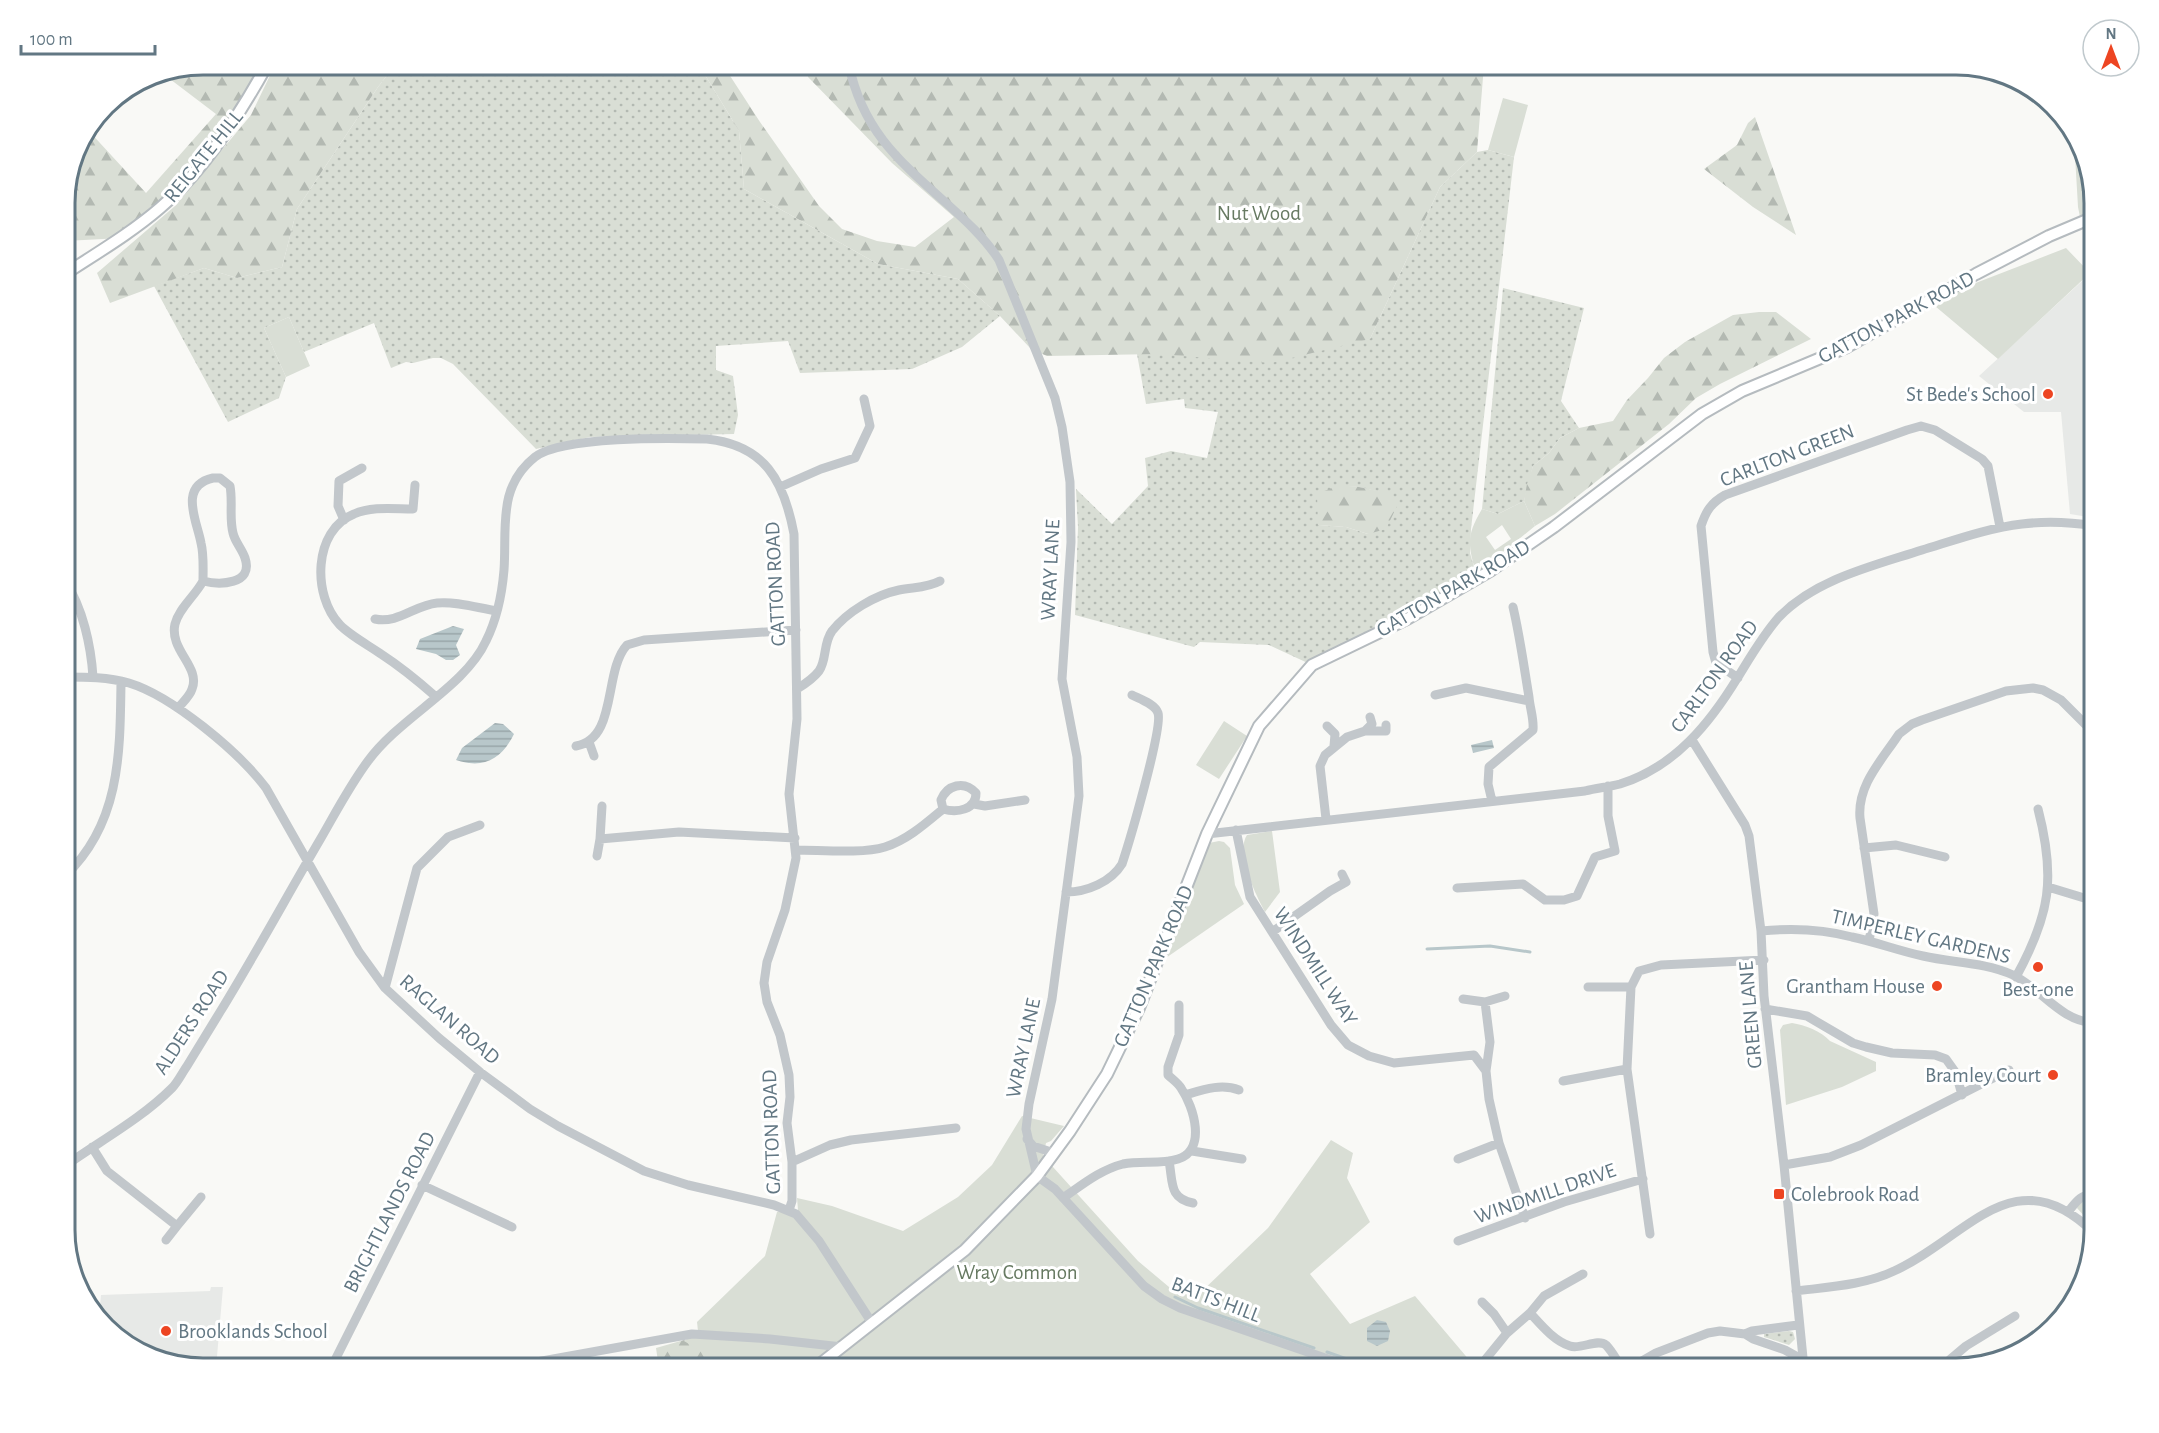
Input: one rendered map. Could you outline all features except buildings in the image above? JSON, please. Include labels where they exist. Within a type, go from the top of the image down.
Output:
[{"type":"main road","name":"REIGATE HILL","points":[[75,268],[122,238],[161,207],[202,164],[247,101],[261,75]]},
{"type":"main road","name":"GATTON PARK ROAD","points":[[829,1358],[965,1250],[1037,1176],[1054,1153],[1107,1074],[1139,1008],[1207,834],[1259,726],[1312,665],[1407,619],[1490,571],[1554,527],[1702,414],[1742,391],[1847,347],[1976,274],[2084,220]]},
{"type":"street","name":"WRAY LANE","points":[[851,75],[863,111],[882,139],[911,172],[988,243],[999,260],[1016,298],[1060,415],[1070,482],[1071,532],[1062,679],[1077,757],[1079,796],[1052,999],[1029,1104],[1027,1139],[1037,1176]]},
{"type":"street","points":[[780,487],[821,469],[855,459],[870,426],[864,399]]},
{"type":"street","name":"CARLTON GREEN","points":[[1738,678],[1716,663],[1713,652],[1701,526],[1706,512],[1715,501],[1725,495],[1921,426],[1935,430],[1982,459],[1988,466],[2000,527]]},
{"type":"street","name":"GATTON ROAD","points":[[308,861],[368,761],[388,738],[470,666],[486,642],[497,611],[504,571],[504,527],[507,500],[512,487],[530,461],[551,448],[579,442],[688,438],[725,441],[746,448],[760,458],[770,468],[780,487],[791,517],[794,534],[797,689],[789,794],[796,850],[785,910],[767,962],[764,983],[767,1002],[780,1035],[788,1068],[790,1097],[787,1123],[792,1162],[792,1201],[789,1210]]},
{"type":"street","points":[[344,520],[338,506],[339,481],[362,468]]},
{"type":"street","points":[[178,708],[191,692],[194,675],[175,642],[176,624],[182,611],[203,581],[201,543],[193,515],[193,499],[196,490],[205,480],[220,478],[230,486],[233,534],[246,561],[245,568],[240,579],[234,582],[224,584],[203,581]]},
{"type":"street","points":[[415,485],[413,509],[371,509],[353,514],[344,520],[328,540],[322,557],[321,589],[324,602],[341,626],[409,672],[435,696]]},
{"type":"street","name":"CARLTON ROAD","points":[[1207,834],[1585,791],[1621,784],[1649,772],[1682,750],[1717,710],[1755,649],[1779,618],[1788,608],[1817,589],[1894,559],[2000,527],[2056,521],[2084,525]]},
{"type":"street","points":[[797,689],[820,670],[828,638],[833,630],[861,607],[898,591],[927,586],[940,581]]},
{"type":"street","points":[[75,602],[89,644],[93,677]]},
{"type":"street","points":[[375,619],[391,620],[436,603],[497,611]]},
{"type":"street","points":[[1492,801],[1488,784],[1489,767],[1533,730],[1534,714],[1529,701],[1522,645],[1513,607]]},
{"type":"street","points":[[576,746],[589,742],[600,729],[619,658],[627,645],[644,640],[796,630]]},
{"type":"street","name":"RAGLAN ROAD","points":[[75,677],[121,681],[150,692],[178,708],[259,778],[359,952],[386,988],[416,1018],[480,1072],[530,1109],[558,1126],[644,1171],[789,1210],[801,1219],[819,1241],[872,1323]]},
{"type":"street","points":[[75,867],[106,815],[119,759],[121,681]]},
{"type":"street","points":[[1435,695],[1466,688],[1529,701]]},
{"type":"street","points":[[1869,941],[1874,914],[1859,811],[1863,788],[1899,734],[1912,724],[2007,691],[2033,688],[2043,690],[2061,700],[2084,723]]},
{"type":"street","points":[[1066,892],[1093,888],[1115,874],[1122,864],[1158,725],[1157,710],[1132,695]]},
{"type":"street","points":[[1365,731],[1372,724],[1370,717]]},
{"type":"street","points":[[1326,819],[1320,766],[1325,755],[1347,737],[1365,731],[1386,731],[1386,725]]},
{"type":"street","points":[[1327,726],[1335,734],[1334,746]]},
{"type":"street","name":"GREEN LANE","points":[[1692,740],[1745,825],[1749,836],[1764,960],[1766,1009],[1784,1165],[1798,1325]]},
{"type":"street","points":[[589,742],[594,756]]},
{"type":"street","points":[[943,809],[941,804],[948,789],[959,785],[973,789],[976,793],[974,804]]},
{"type":"street","points":[[1457,888],[1523,884],[1545,900],[1563,900],[1577,896],[1595,857],[1620,851],[1608,816],[1608,786]]},
{"type":"street","points":[[943,809],[953,811],[974,804],[985,806],[1025,800]]},
{"type":"street","points":[[597,856],[602,806]]},
{"type":"street","points":[[796,850],[883,848],[919,829],[943,809]]},
{"type":"street","points":[[2016,977],[2040,927],[2048,887],[2047,841],[2038,809]]},
{"type":"street","points":[[386,988],[417,868],[448,837],[480,825]]},
{"type":"street","name":"WINDMILL WAY","points":[[1236,830],[1250,897],[1331,1025],[1348,1045],[1369,1056],[1394,1063],[1474,1055]]},
{"type":"street","points":[[600,839],[680,832],[795,838]]},
{"type":"street","points":[[1864,848],[1896,845],[1945,857]]},
{"type":"street","name":"ALDERS ROAD","points":[[75,1159],[147,1109],[174,1086],[238,983],[308,861]]},
{"type":"street","points":[[1272,932],[1325,894],[1347,882]]},
{"type":"street","points":[[2048,887],[2084,898]]},
{"type":"street","name":"TIMPERLEY GARDENS","points":[[1761,932],[1791,929],[1841,934],[1923,956],[1990,967],[2016,977],[2069,1017],[2084,1021]]},
{"type":"street","points":[[1650,1234],[1632,1118],[1627,1069],[1630,987],[1639,971],[1662,965],[1764,960]]},
{"type":"street","points":[[1588,987],[1630,987]]},
{"type":"street","points":[[1463,999],[1485,1002],[1506,996]]},
{"type":"street","points":[[1485,1002],[1490,1042],[1486,1071],[1489,1099],[1499,1143],[1525,1218]]},
{"type":"street","points":[[1063,1198],[1103,1171],[1122,1164],[1180,1159],[1192,1150],[1196,1141],[1193,1116],[1185,1095],[1168,1075],[1168,1066],[1179,1035],[1179,1005]]},
{"type":"street","points":[[1766,1009],[1807,1016],[1853,1043],[1866,1047],[1893,1053],[1935,1055],[1946,1059],[1956,1073],[1962,1095]]},
{"type":"street","points":[[1486,1071],[1474,1055],[1490,1042]]},
{"type":"street","points":[[1563,1081],[1627,1069]]},
{"type":"street","points":[[1784,1165],[1830,1157],[1861,1145],[2009,1070]]},
{"type":"street","name":"BRIGHTLANDS ROAD","points":[[336,1358],[480,1072]]},
{"type":"street","points":[[1185,1095],[1210,1088],[1239,1090]]},
{"type":"street","points":[[792,1162],[851,1140],[956,1128]]},
{"type":"street","points":[[1027,1139],[1034,1146],[1054,1153]]},
{"type":"street","points":[[1458,1159],[1499,1143]]},
{"type":"street","points":[[92,1147],[106,1171],[177,1226]]},
{"type":"street","points":[[1192,1150],[1242,1159]]},
{"type":"street","points":[[1169,1161],[1175,1195],[1181,1201],[1193,1203]]},
{"type":"street","name":"BATTS HILL","points":[[1037,1176],[1055,1188],[1144,1286],[1162,1299],[1180,1308],[1325,1358]]},
{"type":"street","name":"WINDMILL DRIVE","points":[[1458,1241],[1564,1202],[1643,1179]]},
{"type":"street","points":[[422,1185],[512,1227]]},
{"type":"street","points":[[2068,1212],[2084,1196]]},
{"type":"street","points":[[166,1240],[201,1197]]},
{"type":"street","points":[[1796,1291],[1883,1276],[1897,1270],[1986,1212],[2011,1202],[2032,1200],[2068,1212],[2084,1225]]},
{"type":"street","points":[[1487,1358],[1507,1333],[1530,1314],[1544,1296],[1583,1274]]},
{"type":"street","points":[[1482,1302],[1494,1314],[1507,1333]]},
{"type":"street","points":[[1530,1314],[1554,1337],[1570,1346],[1582,1347],[1599,1342],[1605,1344],[1615,1358]]},
{"type":"street","points":[[1952,1358],[1966,1346],[2015,1316]]},
{"type":"street","points":[[1745,1334],[1752,1330],[1798,1325],[1802,1358]]},
{"type":"street","points":[[1647,1358],[1695,1336],[1720,1331],[1745,1334],[1785,1350],[1795,1358]]},
{"type":"street","points":[[559,1358],[692,1334],[842,1347]]},
{"type":"shaded area","name":"St Bede's School","points":[[2084,279],[2084,516],[2070,514],[2061,412],[2024,412],[1979,376]]},
{"type":"shaded area","points":[[453,626],[464,629],[456,645],[460,655],[453,660],[446,660],[436,654],[416,649],[420,639]]},
{"type":"shaded area","points":[[495,723],[503,724],[514,734],[497,756],[483,763],[466,763],[456,760],[462,748]]},
{"type":"shaded area","points":[[1492,740],[1494,748],[1473,753],[1471,745]]},
{"type":"shaded area","name":"Brooklands School","points":[[211,1287],[223,1287],[217,1358],[178,1356],[147,1345],[125,1331],[100,1305],[101,1295],[210,1291]]},
{"type":"shaded area","points":[[1377,1320],[1386,1322],[1390,1331],[1388,1341],[1377,1346],[1367,1341],[1367,1328]]},
{"type":"green space","points":[[195,75],[261,75],[203,164],[122,238],[75,240],[77,178],[94,136],[146,193],[216,114],[170,79]]},
{"type":"green space","points":[[270,75],[387,75],[297,209],[282,267],[237,278],[204,268],[110,303],[97,273],[175,206],[251,115]]},
{"type":"green space","points":[[387,75],[705,75],[739,131],[744,189],[878,264],[958,279],[1000,316],[962,347],[912,369],[800,373],[788,341],[716,346],[716,370],[733,376],[738,415],[734,434],[590,437],[536,449],[453,364],[441,358],[433,358],[413,363],[406,362],[391,368],[374,323],[304,352],[289,317],[264,328],[286,377],[279,398],[228,422],[154,286],[204,268],[237,278],[282,267],[297,209]]},
{"type":"green space","name":"Nut Wood","points":[[705,75],[729,75],[819,206],[842,229],[877,241],[915,247],[954,217],[892,163],[808,75],[1483,75],[1477,152],[1440,187],[1370,339],[1271,363],[1157,354],[1047,356],[1031,349],[1000,316],[958,279],[878,264],[744,189],[739,131]]},
{"type":"green space","points":[[1503,98],[1528,105],[1514,157],[1488,150]]},
{"type":"green space","points":[[1755,117],[1796,235],[1753,207],[1704,169],[1737,145],[1748,123]]},
{"type":"green space","points":[[1488,150],[1514,157],[1471,529],[1470,553],[1476,574],[1312,665],[1269,645],[1200,642],[1194,647],[1075,615],[1078,527],[1076,489],[1112,524],[1148,486],[1145,458],[1171,451],[1207,458],[1218,412],[1185,408],[1184,399],[1146,404],[1137,354],[1370,339],[1440,187],[1477,152]],"holes":[[[1339,486],[1359,487],[1392,495],[1368,534],[1346,527],[1319,525]]]},
{"type":"green space","points":[[2075,157],[2083,187],[2084,221],[2081,222]]},
{"type":"green space","points":[[2066,248],[2084,267],[2084,279],[1998,359],[1929,301]]},
{"type":"green space","points":[[1503,288],[1584,308],[1561,401],[1579,428],[1560,438],[1549,453],[1533,466],[1524,501],[1498,514],[1482,509]]},
{"type":"green space","points":[[1776,312],[1811,339],[1696,398],[1669,424],[1555,514],[1535,526],[1524,501],[1527,484],[1533,466],[1549,453],[1560,438],[1579,428],[1613,421],[1627,400],[1664,358],[1685,342],[1733,315]]},
{"type":"green space","points":[[289,317],[310,366],[286,377],[264,328]]},
{"type":"green space","points":[[1339,485],[1392,494],[1397,506],[1386,529],[1368,534],[1346,527],[1318,525],[1317,494]]},
{"type":"green space","points":[[1524,501],[1535,526],[1476,574],[1470,547],[1473,526],[1482,509],[1498,514]],"holes":[[[1502,525],[1511,539],[1495,550],[1486,537]]]},
{"type":"green space","points":[[1224,721],[1247,736],[1219,779],[1196,765]]},
{"type":"green space","points":[[1272,831],[1280,892],[1265,912],[1248,874],[1243,852],[1247,835]]},
{"type":"green space","points":[[1224,842],[1230,848],[1235,885],[1244,904],[1160,962],[1209,843]]},
{"type":"green space","points":[[1792,1023],[1813,1029],[1830,1041],[1876,1062],[1876,1071],[1842,1087],[1786,1105],[1780,1030],[1783,1025]]},
{"type":"green space","name":"Wray Common","points":[[1022,1116],[1064,1126],[1051,1141],[1046,1143],[1043,1156],[1138,1261],[1175,1292],[1200,1293],[1268,1228],[1331,1140],[1353,1153],[1347,1178],[1370,1222],[1310,1274],[1350,1324],[1415,1296],[1468,1358],[713,1358],[684,1341],[698,1331],[697,1322],[765,1256],[777,1212],[798,1210],[797,1198],[832,1206],[903,1231],[958,1197],[992,1165]]},
{"type":"green space","points":[[2084,1201],[2084,1216],[2077,1208],[2079,1203]]},
{"type":"green space","points":[[1793,1332],[1795,1339],[1789,1345],[1764,1337],[1764,1334]]},
{"type":"green space","points":[[684,1340],[714,1358],[658,1358],[656,1348]]},
{"type":"waterway","points":[[1427,949],[1490,946],[1530,952]]},
{"type":"waterway","points":[[1175,1297],[1198,1308],[1314,1348]]},
{"type":"waterway","points":[[1327,1352],[1344,1358]]},
{"type":"place","name":"St Bede's School","points":[[2048,394]]},
{"type":"place","name":"Best-one","points":[[2038,967]]},
{"type":"place","name":"Grantham House","points":[[1937,986]]},
{"type":"place","name":"Bramley Court","points":[[2053,1075]]},
{"type":"place","name":"Colebrook Road","points":[[1779,1194]]},
{"type":"place","name":"Brooklands School","points":[[166,1331]]}]
